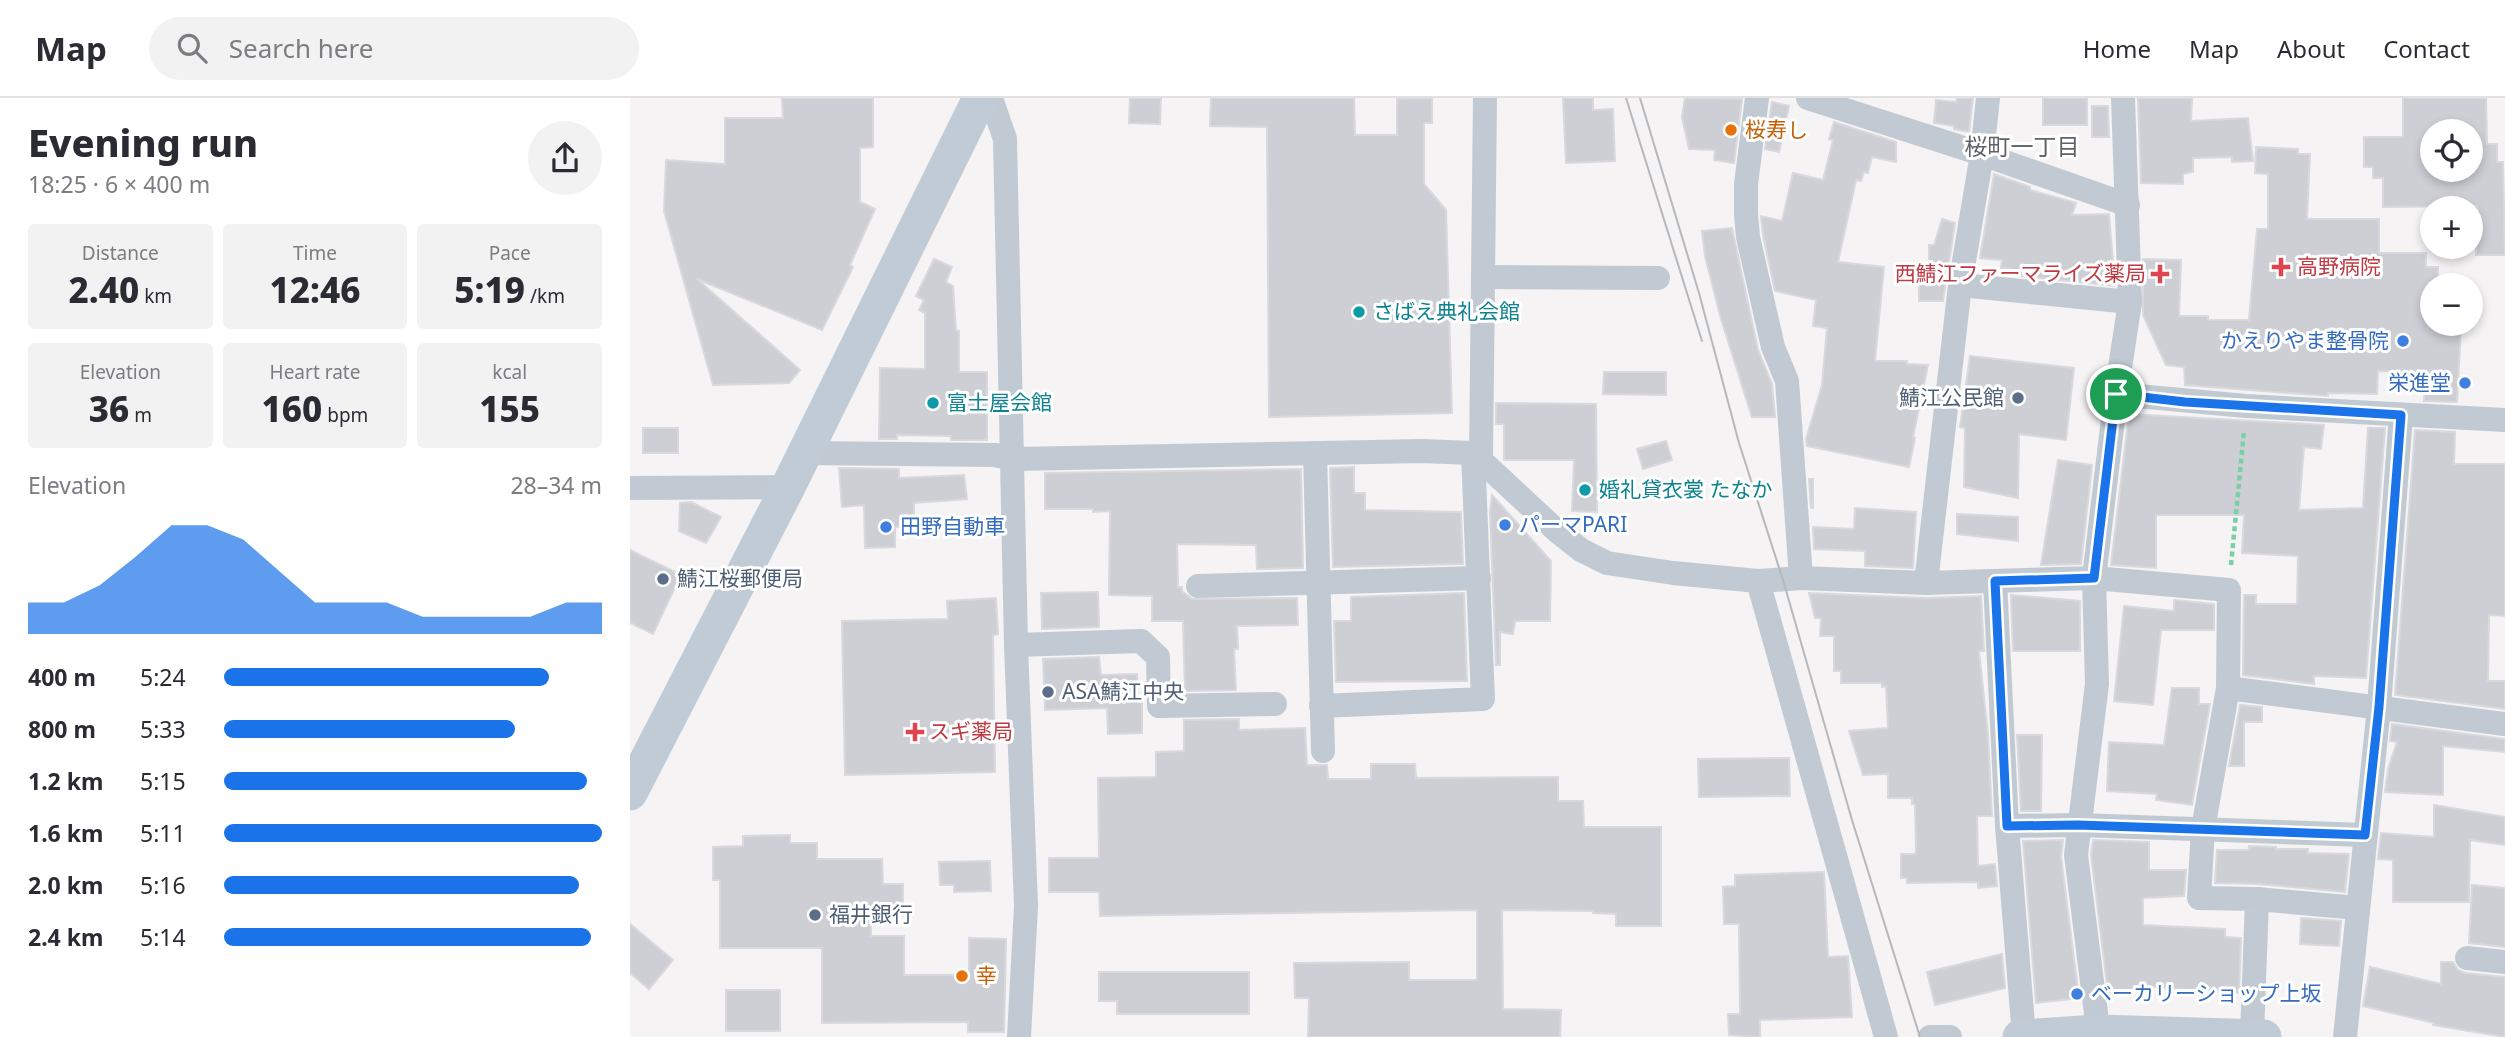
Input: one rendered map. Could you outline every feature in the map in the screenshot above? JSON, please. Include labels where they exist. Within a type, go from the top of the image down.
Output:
[{"type":"street","points":[[635,772],[788,487],[980,98]]},
{"type":"street","points":[[990,98],[1005,139],[1016,645],[1026,906],[1019,1037]]},
{"type":"street","points":[[1321,706],[1483,699],[1477,456],[1485,98]]},
{"type":"street","points":[[1757,98],[1746,184],[1748,237],[1773,347],[1787,381],[1801,578]]},
{"type":"street","points":[[1808,98],[2128,205]]},
{"type":"street","points":[[1926,583],[1960,285],[1982,155],[1988,98]]},
{"type":"street","points":[[2098,1034],[2076,855],[2097,684],[2094,578],[2130,302],[2123,98]]},
{"type":"street","points":[[1483,276],[1658,278]]},
{"type":"street","points":[[1960,285],[2130,302]]},
{"type":"street","points":[[2116,394],[2246,406],[2505,420]]},
{"type":"street","points":[[2345,1037],[2379,707],[2401,415]]},
{"type":"street","points":[[805,453],[995,455],[1012,459],[1422,451],[1477,456],[1557,531],[1581,550],[1607,563],[1673,573],[1758,581],[1801,578],[1926,583],[2094,578],[2229,590],[2228,688],[2203,828],[2199,898],[2358,908]]},
{"type":"street","points":[[1315,453],[1323,751]]},
{"type":"street","points":[[630,488],[788,487]]},
{"type":"street","points":[[1198,586],[1479,578]]},
{"type":"street","points":[[1758,581],[1886,1037]]},
{"type":"street","points":[[1995,581],[2007,826],[2022,1037],[2098,1034],[2258,1037],[2257,900]]},
{"type":"street","points":[[1016,645],[1141,641],[1158,657],[1159,706],[1275,704]]},
{"type":"street","points":[[2228,688],[2505,724]]},
{"type":"street","points":[[2007,826],[2203,828],[2365,835]]},
{"type":"street","points":[[2467,958],[2505,962]]},
{"type":"street","points":[[1930,1037],[1950,1037]]},
{"type":"path","points":[[2229,590],[2246,406]]},
{"type":"building","points":[[782,98],[873,98],[873,147],[860,148],[860,202],[875,209],[850,265],[853,267],[822,330],[697,279],[800,370],[789,383],[713,385],[664,211],[666,160],[725,164],[725,118],[783,118]]},
{"type":"building","points":[[1130,98],[1161,98],[1160,124],[1129,123]]},
{"type":"building","name":"さばえ典礼会館","points":[[1211,98],[1354,98],[1355,135],[1397,135],[1397,99],[1432,98],[1432,123],[1424,123],[1424,184],[1446,210],[1452,413],[1269,417],[1267,127],[1210,126]]},
{"type":"building","points":[[1563,98],[1593,98],[1593,110],[1613,109],[1615,161],[1566,163]]},
{"type":"building","points":[[1685,98],[1742,99],[1734,163],[1714,160],[1715,150],[1689,149],[1682,117]]},
{"type":"building","points":[[1957,98],[1973,98],[1969,132],[1934,123],[1936,100],[1956,102]]},
{"type":"building","points":[[2043,98],[2087,98],[2087,125],[2043,125]]},
{"type":"building","points":[[2138,98],[2192,98],[2191,121],[2248,118],[2253,161],[2232,162],[2232,157],[2193,158],[2193,172],[2183,174],[2183,184],[2141,183]]},
{"type":"building","points":[[2403,98],[2486,98],[2487,144],[2497,144],[2497,162],[2503,162],[2505,255],[2483,255],[2483,196],[2420,196],[2420,207],[2383,207],[2383,178],[2373,178],[2373,167],[2364,167],[2364,137],[2403,137]]},
{"type":"building","points":[[1772,102],[1789,106],[1779,152],[1765,149]]},
{"type":"building","points":[[2092,106],[2108,106],[2109,137],[2092,137]]},
{"type":"building","points":[[1834,122],[1896,142],[1896,162],[1872,157],[1868,173],[1864,172],[1861,181],[1856,180],[1838,262],[1884,267],[1875,361],[1907,361],[1907,364],[1928,365],[1909,467],[1807,446],[1806,439],[1822,385],[1827,328],[1813,326],[1816,300],[1775,291],[1761,216],[1782,221],[1793,173],[1823,180],[1833,140],[1829,139]]},
{"type":"building","points":[[2256,147],[2298,149],[2298,154],[2310,154],[2307,219],[2379,219],[2379,253],[2420,253],[2420,259],[2426,259],[2426,267],[2438,267],[2438,273],[2420,273],[2420,336],[2461,336],[2457,402],[2424,401],[2425,372],[2378,371],[2377,394],[2328,393],[2328,396],[2185,385],[2184,367],[2166,365],[2143,315],[2143,259],[2181,260],[2179,316],[2208,316],[2208,320],[2249,320],[2257,229],[2268,229],[2268,174],[2255,173]]},
{"type":"building","points":[[1994,174],[2030,187],[2030,190],[2076,203],[2072,215],[2109,214],[2115,286],[2011,275],[2012,269],[2001,268],[2002,260],[1980,258]]},
{"type":"building","points":[[1942,219],[1955,223],[1943,301],[1919,301],[1919,272],[1929,272],[1929,245],[1934,245]]},
{"type":"building","points":[[1732,228],[1758,350],[1772,384],[1775,417],[1752,417],[1721,319],[1705,256],[1702,231]]},
{"type":"building","name":"富士屋会館","points":[[934,259],[952,267],[946,282],[953,286],[956,330],[959,331],[959,372],[987,372],[987,440],[897,435],[897,439],[879,439],[880,368],[925,369],[925,313],[919,310],[924,300],[916,296]]},
{"type":"building","name":"鯖江公民館","points":[[1970,356],[2074,368],[2066,440],[2019,434],[2018,498],[1964,487],[1965,428],[1960,427]]},
{"type":"building","points":[[1604,372],[1666,372],[1666,395],[1603,394]]},
{"type":"building","points":[[1496,403],[1596,404],[1597,512],[1572,511],[1574,460],[1504,460],[1504,424],[1496,424]]},
{"type":"building","points":[[2129,414],[2324,425],[2321,449],[2304,447],[2299,510],[2363,508],[2368,428],[2385,428],[2366,678],[2314,676],[2314,684],[2243,675],[2244,595],[2256,595],[2256,604],[2297,604],[2298,556],[2242,553],[2244,515],[2156,515],[2156,568],[2111,565]]},
{"type":"building","points":[[643,428],[678,428],[678,453],[643,453]]},
{"type":"building","points":[[2415,430],[2455,432],[2454,464],[2505,464],[2505,616],[2489,615],[2488,681],[2505,681],[2505,709],[2395,695]]},
{"type":"building","points":[[1666,441],[1672,460],[1643,469],[1637,449]]},
{"type":"building","points":[[2058,460],[2092,465],[2081,564],[2041,565]]},
{"type":"building","points":[[1354,467],[1354,493],[1365,493],[1365,510],[1461,512],[1463,564],[1333,567],[1330,468]]},
{"type":"building","points":[[839,468],[899,469],[899,478],[964,475],[967,499],[914,503],[914,527],[895,527],[895,547],[865,548],[864,505],[842,507]]},
{"type":"building","points":[[1301,469],[1303,568],[1257,569],[1256,545],[1177,544],[1178,587],[1182,587],[1182,591],[1192,599],[1297,598],[1298,625],[1237,626],[1238,649],[1234,649],[1236,690],[1185,691],[1183,621],[1152,621],[1152,596],[1109,595],[1110,511],[1045,509],[1045,473]]},
{"type":"building","points":[[1809,479],[1813,479],[1813,508],[1811,508]]},
{"type":"building","points":[[1492,495],[1551,561],[1550,621],[1515,621],[1513,634],[1500,632],[1500,665],[1496,665],[1490,512]]},
{"type":"building","points":[[691,502],[721,517],[706,543],[679,531],[680,503]]},
{"type":"building","points":[[1855,508],[1916,512],[1913,568],[1865,566],[1865,551],[1814,549],[1813,527],[1854,529]]},
{"type":"building","points":[[1957,514],[2018,517],[2018,541],[1957,534]]},
{"type":"building","points":[[630,550],[681,575],[653,634],[630,623]]},
{"type":"building","points":[[1098,592],[1099,627],[1042,629],[1041,593]]},
{"type":"building","points":[[1464,593],[1467,681],[1336,682],[1334,621],[1351,621],[1351,597]]},
{"type":"building","points":[[1809,593],[1925,598],[1981,596],[1984,651],[1979,651],[1988,735],[1992,816],[1977,816],[1978,866],[1995,864],[1997,886],[1978,888],[1978,882],[1907,883],[1907,878],[1901,878],[1901,854],[1916,854],[1915,804],[1912,804],[1912,798],[1888,798],[1888,774],[1863,775],[1849,731],[1888,728],[1886,686],[1882,687],[1882,683],[1841,683],[1841,671],[1834,671],[1834,636],[1820,636],[1821,618],[1815,618]]},
{"type":"building","points":[[2011,595],[2080,601],[2080,651],[2013,651]]},
{"type":"building","points":[[996,598],[998,634],[993,635],[995,772],[845,775],[842,621],[948,619],[947,601]]},
{"type":"building","points":[[2174,600],[2214,604],[2214,630],[2161,630],[2153,705],[2114,701],[2124,606],[2174,611]]},
{"type":"building","points":[[1099,657],[1101,675],[1137,674],[1138,702],[1142,702],[1142,733],[1108,734],[1107,708],[1045,710],[1043,659]]},
{"type":"building","points":[[2172,688],[2199,688],[2199,704],[2210,704],[2192,805],[2156,800],[2157,794],[2107,791],[2109,742],[2164,745]]},
{"type":"building","points":[[2240,705],[2262,707],[2262,722],[2244,722],[2244,766],[2229,766]]},
{"type":"building","points":[[1239,719],[1239,730],[1305,728],[1307,765],[1327,765],[1328,779],[1371,779],[1371,764],[1415,764],[1416,778],[1558,777],[1558,801],[1583,801],[1584,827],[1661,827],[1661,926],[1616,926],[1616,914],[1593,911],[1502,910],[1503,1009],[1561,1010],[1560,1037],[1308,1037],[1309,998],[1295,998],[1294,963],[1409,962],[1409,980],[1477,980],[1477,910],[1100,916],[1099,892],[1049,892],[1049,858],[1099,858],[1098,778],[1156,777],[1156,752],[1184,751],[1184,720]]},
{"type":"building","points":[[2392,724],[2505,739],[2505,752],[2443,746],[2443,795],[2385,792],[2388,769],[2397,742],[2390,741]]},
{"type":"building","points":[[2017,735],[2042,735],[2041,811],[2021,811]]},
{"type":"building","points":[[1789,758],[1790,796],[1699,797],[1698,759]]},
{"type":"building","points":[[2434,805],[2505,817],[2505,845],[2470,840],[2469,902],[2393,902],[2393,860],[2378,859],[2381,833],[2434,837]]},
{"type":"building","points":[[790,835],[790,843],[817,843],[817,859],[882,859],[883,884],[903,884],[903,904],[871,906],[871,936],[904,936],[904,975],[969,975],[969,938],[1006,939],[1004,1032],[968,1032],[968,1022],[822,1023],[822,948],[720,948],[720,880],[713,880],[713,847],[743,846],[743,836]]},
{"type":"building","points":[[2063,840],[2061,857],[2079,998],[2036,1003],[2023,841]]},
{"type":"building","points":[[2093,840],[2149,842],[2149,870],[2186,870],[2184,896],[2143,898],[2143,925],[2225,929],[2225,937],[2241,938],[2239,993],[2151,987],[2151,991],[2108,993],[2091,855]]},
{"type":"building","points":[[2249,846],[2308,849],[2308,853],[2349,854],[2345,892],[2215,883],[2217,850],[2249,850]]},
{"type":"building","points":[[990,861],[991,891],[954,892],[954,885],[940,885],[939,862]]},
{"type":"building","points":[[1824,872],[1828,957],[1848,956],[1852,1017],[1760,1020],[1760,1037],[1729,1035],[1728,1014],[1740,1014],[1739,924],[1724,924],[1723,887],[1735,886],[1735,875]]},
{"type":"building","points":[[2472,885],[2505,888],[2505,947],[2469,943]]},
{"type":"building","points":[[2301,918],[2341,921],[2339,946],[2300,944]]},
{"type":"building","points":[[630,924],[673,960],[649,989],[630,973]]},
{"type":"building","points":[[2002,954],[2005,988],[1935,1005],[1927,972]]},
{"type":"building","points":[[2441,962],[2453,962],[2458,970],[2465,973],[2505,977],[2505,1037],[2433,1025],[2434,1023],[2363,1006],[2370,967],[2441,984]]},
{"type":"building","points":[[1099,972],[1249,972],[1249,1014],[1117,1014],[1117,1001],[1099,1001]]},
{"type":"building","points":[[726,990],[780,990],[780,1031],[726,1031]]},
{"type":"tram line","points":[[1626,98],[1702,341]]},
{"type":"tram line","points":[[1640,98],[1699,293],[1739,443],[1783,580],[1852,820],[1920,1037]]},
{"type":"place","name":"桜寿し","points":[[1731,130]]},
{"type":"place","name":"高野病院","points":[[2281,267]]},
{"type":"place","name":"西鯖江ファーマライズ薬局","points":[[2160,274]]},
{"type":"place","name":"さばえ典礼会館","points":[[1359,312]]},
{"type":"place","name":"かえりやま整骨院","points":[[2403,341]]},
{"type":"place","name":"栄進堂","points":[[2465,383]]},
{"type":"place","name":"鯖江公民館","points":[[2018,398]]},
{"type":"place","name":"富士屋会館","points":[[933,403]]},
{"type":"place","name":"婚礼貸衣裳 たなか","points":[[1585,490]]},
{"type":"place","name":"パーマPARI","points":[[1505,525]]},
{"type":"place","name":"田野自動車","points":[[886,527]]},
{"type":"place","name":"鯖江桜郵便局","points":[[663,579]]},
{"type":"place","name":"ASA鯖江中央","points":[[1048,692]]},
{"type":"place","name":"スギ薬局","points":[[915,732]]},
{"type":"place","name":"福井銀行","points":[[815,915]]},
{"type":"place","name":"幸","points":[[962,976]]},
{"type":"place","name":"ベーカリーショップ上坂","points":[[2077,994]]},
{"type":"district","name":"桜町一丁目","points":[[2022,147]]},
{"type":"route","points":[[2116,394],[2185,402],[2401,415],[2379,707],[2365,835],[2203,828],[2007,826],[1995,581],[2094,578],[2116,394]]}]
